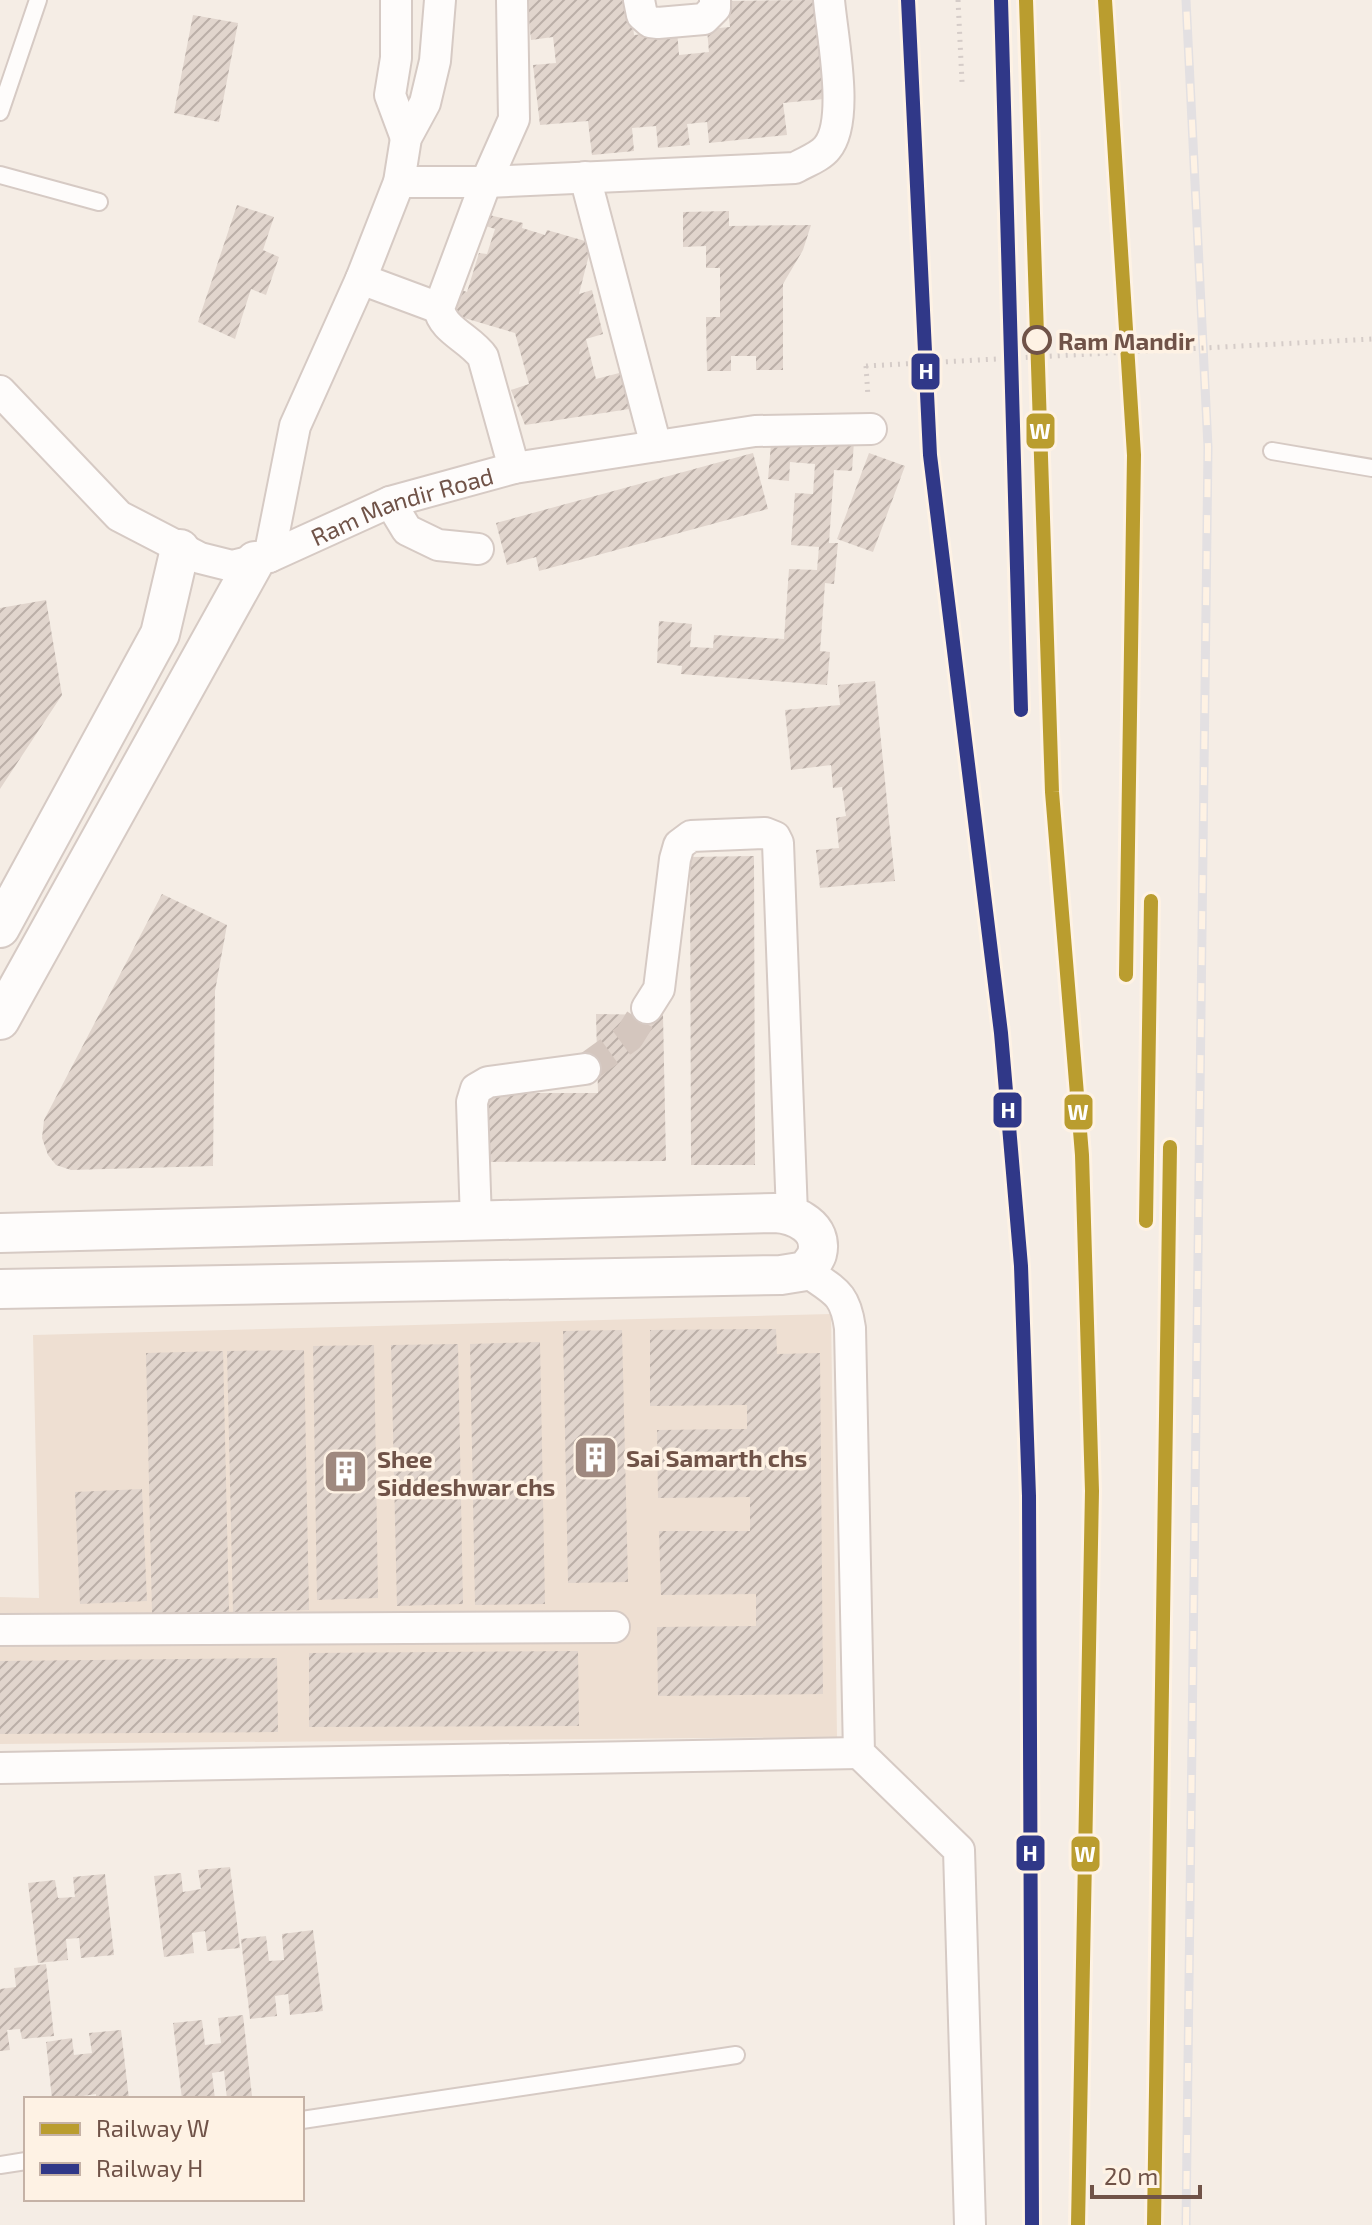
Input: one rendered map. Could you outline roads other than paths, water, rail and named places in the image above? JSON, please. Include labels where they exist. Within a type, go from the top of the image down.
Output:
[{"type":"street","points":[[396,0],[396,58],[390,95],[406,138]]},
{"type":"street","points":[[0,1020],[203,655],[262,559],[295,426],[361,279],[399,182],[406,138],[425,103],[435,61],[440,0]]},
{"type":"street","points":[[512,0],[514,119],[486,182],[439,308],[440,317],[445,323],[475,346],[483,357],[520,453]]},
{"type":"street","points":[[639,0],[642,15],[650,22],[658,23],[704,19],[715,8],[715,0]]},
{"type":"street","points":[[399,182],[486,182],[795,168],[826,151],[838,130],[839,104],[829,0]]},
{"type":"street","points":[[585,177],[656,446]]},
{"type":"street","points":[[361,279],[439,308]]},
{"type":"street","name":"Ram Mandir Road","points":[[0,391],[119,516],[200,558],[232,566],[262,559],[390,502],[520,453],[656,446],[755,431],[871,429]]},
{"type":"street","points":[[390,502],[407,530],[438,545],[478,549]]},
{"type":"street","points":[[0,928],[160,634],[180,549]]},
{"type":"street","points":[[160,634],[203,655]]},
{"type":"street","points":[[647,1008],[659,989],[679,845],[691,836],[765,833],[775,837],[778,843],[792,1214]]},
{"type":"street","points":[[476,1221],[472,1102],[476,1089],[488,1082],[585,1069]]},
{"type":"street","points":[[0,1233],[792,1214],[805,1221],[816,1239],[817,1255],[806,1271]]},
{"type":"street","points":[[618,1218],[621,1278]]},
{"type":"street","points":[[195,1227],[197,1285]]},
{"type":"street","points":[[0,1289],[781,1275],[806,1271],[836,1292],[847,1305],[850,1328],[859,1753],[959,1850],[970,2225]]},
{"type":"street","points":[[0,1630],[614,1627]]},
{"type":"street","points":[[0,1768],[859,1753]]},
{"type":"lane","points":[[0,112],[38,0]]},
{"type":"lane","points":[[0,175],[99,202]]},
{"type":"lane","points":[[1272,451],[1372,468]]},
{"type":"lane","points":[[304,2120],[736,2055]]},
{"type":"lane","points":[[0,2165],[24,2161]]},
{"type":"tunnel","points":[[585,1069],[629,1037],[647,1008]]},
{"type":"railway","points":[[1186,0],[1208,447],[1186,2225]]},
{"type":"rail line","name":"H","points":[[908,0],[930,455],[1001,1033],[1021,1266],[1029,1496],[1032,2225]]},
{"type":"rail line","name":"H","points":[[1001,0],[1021,710]]},
{"type":"rail line","name":"W","points":[[1026,0],[1052,792],[1082,1155],[1092,1491],[1078,2225]]},
{"type":"rail line","name":"W","points":[[1105,0],[1134,455],[1126,975]]},
{"type":"rail line","name":"W","points":[[1146,1221],[1151,901]]},
{"type":"rail line","name":"W","points":[[1154,2225],[1170,1147]]},
{"type":"place","name":"Ram Mandir","points":[[1037,340]]},
{"type":"place","name":"Sai Samarth chs","points":[[595,1457]]},
{"type":"place","name":"Shee Siddeshwar chs","points":[[346,1472]]}]
